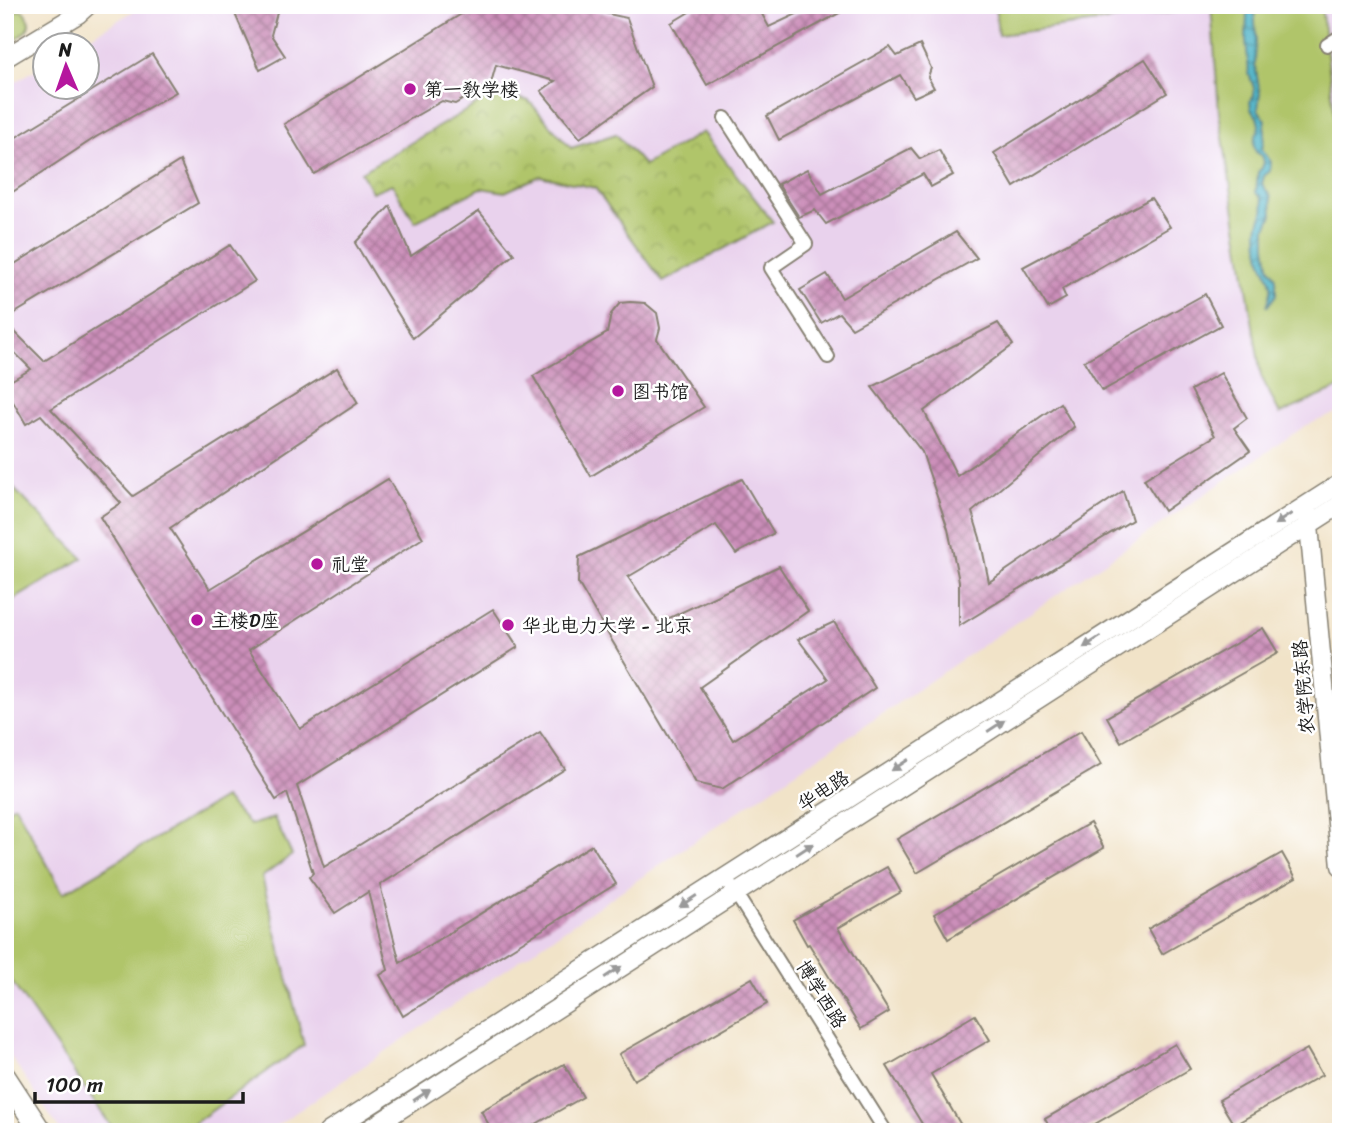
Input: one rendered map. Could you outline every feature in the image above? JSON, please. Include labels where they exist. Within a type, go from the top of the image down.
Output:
[{"type":"main road","points":[[5,1077],[41,1132]]},
{"type":"street","points":[[5,58],[84,8]]},
{"type":"street","points":[[1327,45],[1341,36]]},
{"type":"street","points":[[725,118],[806,244],[771,268],[828,357]]},
{"type":"street","name":"华电路","points":[[328,1132],[1341,483]]},
{"type":"street","name":"农学院东路","points":[[1307,504],[1341,866]]},
{"type":"street","name":"华电路","points":[[365,1132],[1341,504]]},
{"type":"street","name":"博学西路","points":[[726,877],[886,1132]]},
{"type":"shaded area","name":"华北电力大学 - 北京","points":[[144,5],[1341,5],[1341,411],[1305,426],[267,1132],[61,1132],[5,1048],[5,88],[32,72],[32,102],[102,102],[102,32],[98,32]]},
{"type":"green space","points":[[995,5],[1195,5],[1195,9],[998,35]]},
{"type":"green space","points":[[1211,5],[1321,5],[1341,167],[1341,387],[1280,414],[1261,376],[1219,113]]},
{"type":"green space","points":[[22,10],[27,16],[28,27],[22,35],[5,46],[5,15]]},
{"type":"green space","points":[[496,93],[529,101],[571,148],[616,134],[644,165],[703,132],[773,222],[663,282],[595,188],[540,176],[505,192],[481,188],[415,222],[392,184],[372,192],[361,172]]},
{"type":"green space","points":[[5,480],[83,558],[5,605]]},
{"type":"green space","points":[[224,798],[250,825],[274,818],[292,855],[262,877],[304,1045],[182,1132],[115,1132],[5,972],[5,810],[15,805],[63,893]]},
{"type":"water","points":[[1244,5],[1254,5],[1255,65],[1260,93],[1258,109],[1265,120],[1262,149],[1271,162],[1270,171],[1264,176],[1262,184],[1271,197],[1272,215],[1266,228],[1266,246],[1269,265],[1276,278],[1276,295],[1267,307],[1271,286],[1259,249],[1258,227],[1263,207],[1261,196],[1256,193],[1258,172],[1264,162],[1254,145],[1259,125],[1250,101],[1254,96],[1254,88],[1249,74],[1247,14]]},
{"type":"building","points":[[231,5],[279,5],[271,35],[285,56],[260,70]]},
{"type":"building","name":"第一教学楼","points":[[476,5],[568,5],[627,18],[652,87],[580,138],[541,91],[555,81],[496,65],[491,83],[455,104],[442,101],[314,174],[284,124]]},
{"type":"building","points":[[701,5],[757,5],[769,27],[816,5],[854,5],[707,85],[671,23]]},
{"type":"building","points":[[920,45],[931,68],[928,77],[934,88],[914,97],[900,75],[779,140],[767,116],[890,47],[897,56]]},
{"type":"building","points":[[152,54],[176,92],[96,137],[11,193],[5,180],[5,144],[74,102],[102,102],[102,85]]},
{"type":"building","points":[[1145,59],[1167,93],[1014,187],[994,153]]},
{"type":"building","points":[[911,148],[920,159],[939,150],[953,175],[931,187],[923,174],[826,224],[815,210],[799,217],[778,184],[807,169],[822,194]]},
{"type":"building","points":[[180,161],[198,203],[5,319],[5,270]]},
{"type":"building","points":[[1151,198],[1170,227],[1062,289],[1066,298],[1048,308],[1023,267]]},
{"type":"building","points":[[390,206],[411,256],[479,211],[514,254],[413,338],[355,243]]},
{"type":"building","points":[[956,232],[977,258],[852,328],[839,313],[821,323],[800,290],[827,274],[842,298]]},
{"type":"building","points":[[230,245],[255,281],[51,409],[133,496],[337,368],[358,403],[170,528],[210,589],[388,479],[423,538],[249,650],[300,729],[493,609],[518,647],[297,786],[324,867],[540,732],[565,769],[380,885],[400,963],[592,845],[616,884],[403,1016],[380,975],[388,970],[368,892],[335,913],[309,877],[313,873],[287,793],[276,800],[100,517],[121,503],[41,415],[26,424],[5,388],[5,384],[31,369],[5,343],[5,322],[44,361]]},
{"type":"building","points":[[1205,294],[1221,325],[1102,391],[1084,361]]},
{"type":"building","name":"图书馆","points":[[620,303],[645,303],[657,313],[660,328],[657,339],[704,407],[591,476],[533,376],[607,333],[611,314]]},
{"type":"building","points":[[998,323],[1013,345],[924,411],[957,476],[1060,403],[1074,427],[972,512],[989,582],[1123,491],[1132,520],[959,626],[959,581],[948,529],[922,452],[872,387]]},
{"type":"building","points":[[1221,373],[1247,418],[1234,428],[1250,451],[1164,511],[1144,479],[1215,436],[1191,390]]},
{"type":"building","points":[[742,479],[774,533],[736,554],[716,525],[628,577],[659,623],[779,566],[808,611],[700,687],[733,740],[828,679],[798,639],[834,622],[875,688],[722,789],[696,783],[578,583],[579,557]]},
{"type":"building","points":[[1263,628],[1278,653],[1121,742],[1107,717]]},
{"type":"building","points":[[1081,731],[1101,765],[917,873],[897,839]]},
{"type":"building","points":[[1090,823],[1104,848],[948,939],[934,914]]},
{"type":"building","points":[[1282,853],[1296,878],[1162,954],[1148,929]]},
{"type":"building","points":[[887,867],[901,892],[838,928],[889,1012],[861,1029],[793,920]]},
{"type":"building","points":[[752,978],[767,1004],[634,1080],[619,1054]]},
{"type":"building","points":[[975,1015],[990,1040],[931,1074],[965,1132],[927,1132],[887,1066]]},
{"type":"building","points":[[1175,1044],[1190,1069],[1081,1132],[1052,1132],[1045,1119]]},
{"type":"building","points":[[1307,1049],[1322,1075],[1234,1125],[1219,1100]]},
{"type":"building","points":[[564,1064],[583,1097],[522,1132],[493,1132],[481,1111]]},
{"type":"place","name":"第一教学楼","points":[[410,89]]},
{"type":"place","name":"图书馆","points":[[618,391]]},
{"type":"place","name":"礼堂","points":[[317,564]]},
{"type":"place","name":"主楼D座","points":[[197,620]]},
{"type":"place","name":"华北电力大学 - 北京","points":[[508,625]]}]
